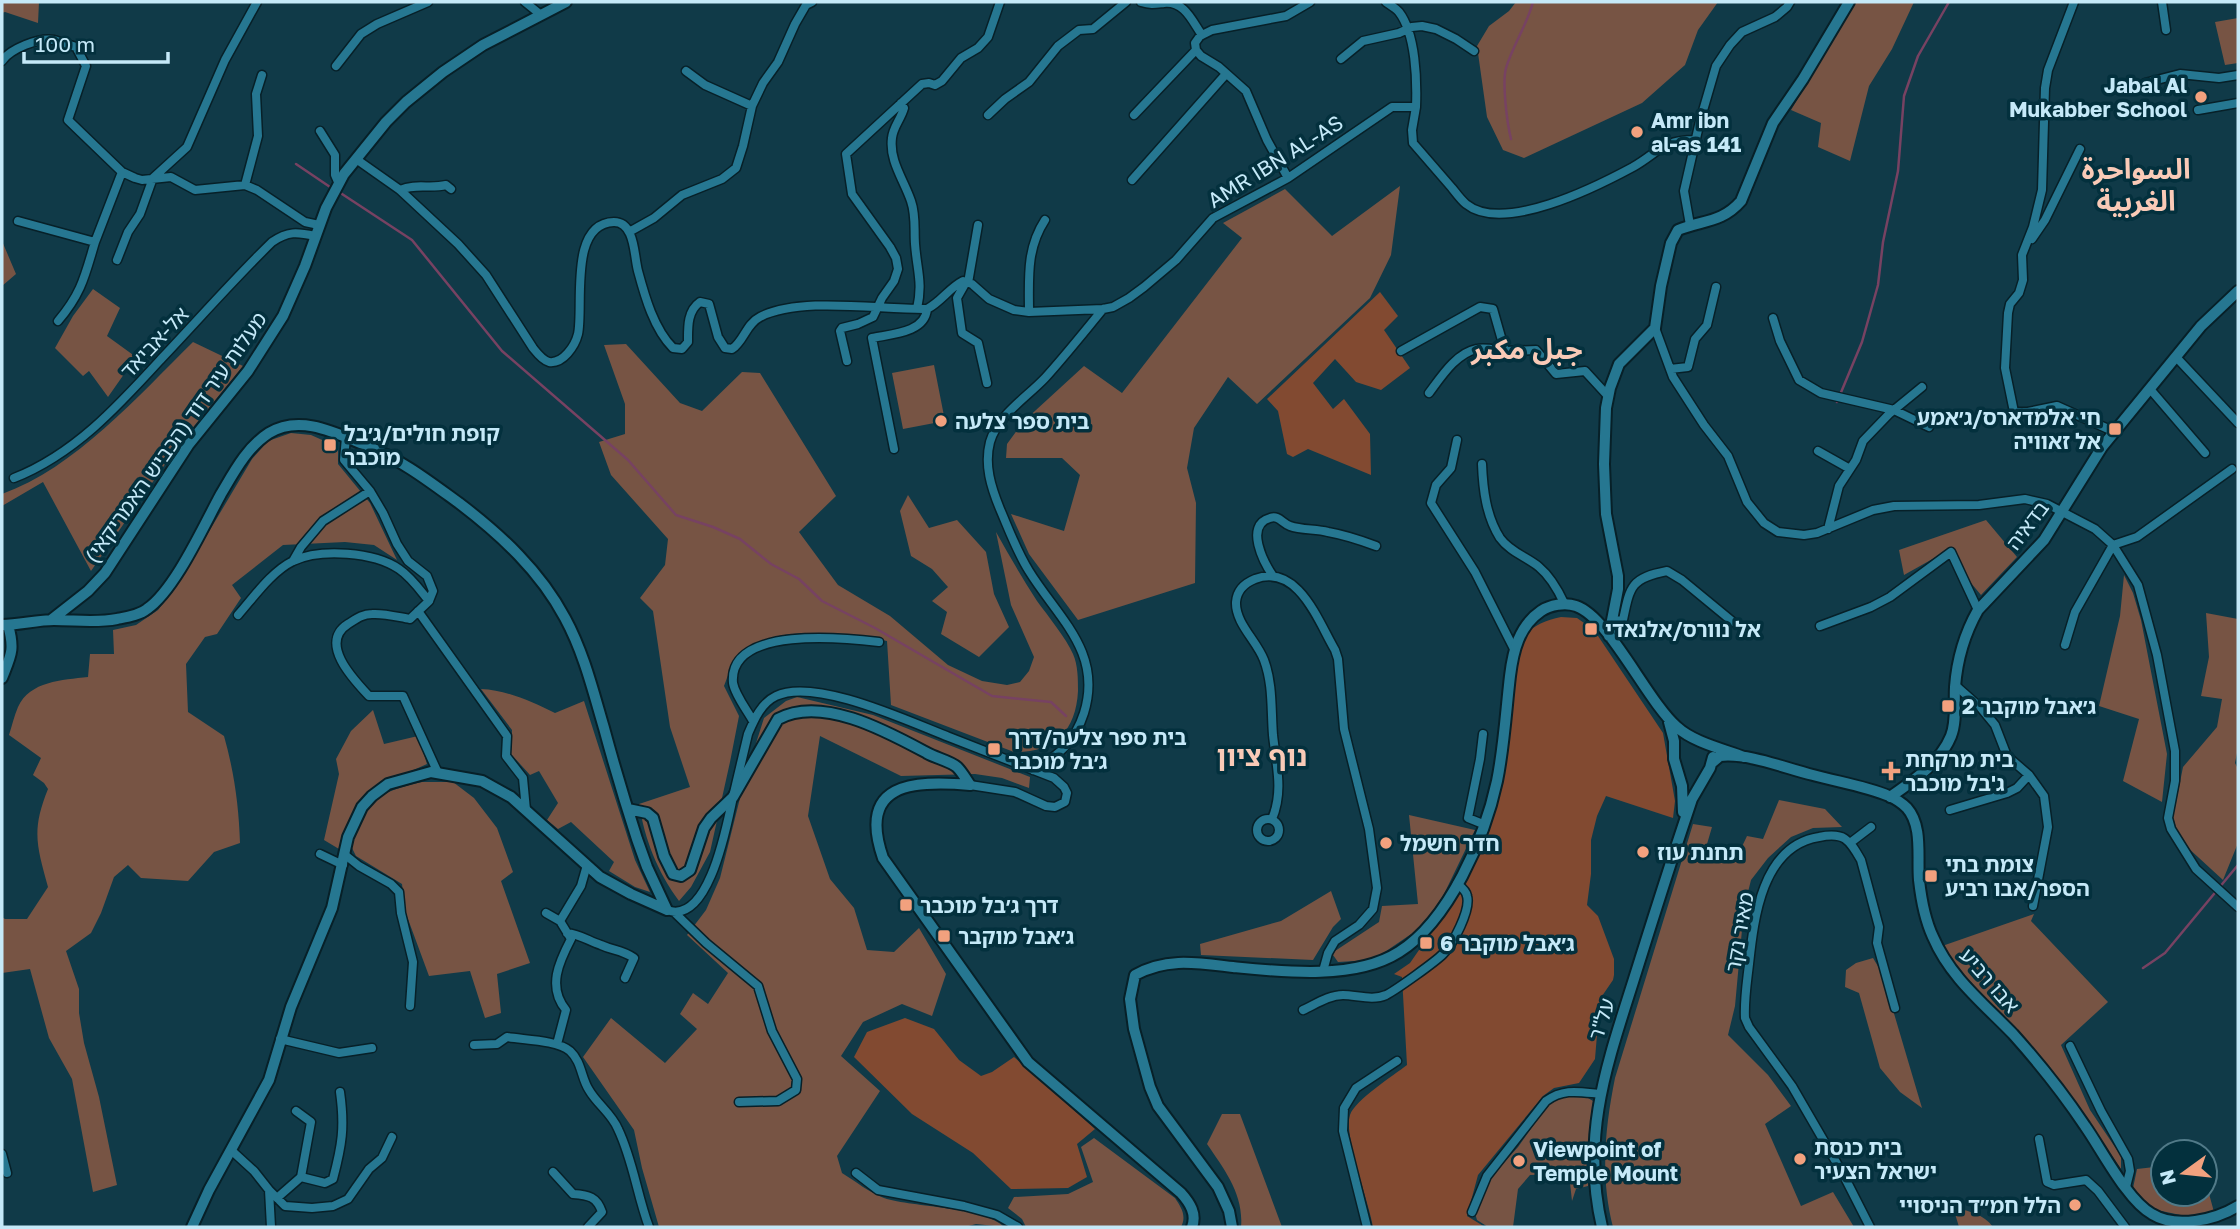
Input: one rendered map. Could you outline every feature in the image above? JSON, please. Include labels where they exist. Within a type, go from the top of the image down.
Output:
[{"type":"street","points":[[117,260],[128,232],[140,214],[153,178],[187,147],[225,60],[257,2]]},
{"type":"street","points":[[336,66],[361,34],[377,24],[428,2]]},
{"type":"street","points":[[525,2],[541,15]]},
{"type":"street","name":"מעלות עיר דוד (הכביש האמריקאי)","points":[[51,620],[106,573],[189,444],[248,371],[283,316],[338,182],[356,159],[393,116],[443,72],[483,45],[566,2]]},
{"type":"street","points":[[629,232],[654,218],[682,195],[730,174],[739,160],[752,106],[778,61],[795,24],[806,5],[812,2]]},
{"type":"street","points":[[847,362],[840,331],[869,320],[894,281],[898,269],[890,247],[852,194],[846,154],[922,84],[935,85],[942,81],[961,58],[978,47],[988,37],[1000,2]]},
{"type":"street","points":[[988,115],[1029,82],[1058,46],[1079,30],[1093,29],[1126,2]]},
{"type":"street","points":[[1141,2],[1153,6],[1167,3],[1178,5],[1187,12],[1202,35]]},
{"type":"street","points":[[1288,178],[1267,140],[1246,91],[1196,50],[1195,43],[1202,35],[1212,30],[1286,16],[1310,2]]},
{"type":"street","points":[[1386,2],[1399,12],[1412,50],[1416,85],[1413,143],[1467,205],[1494,216],[1525,213],[1627,169],[1669,143],[1695,140]]},
{"type":"street","points":[[1690,225],[1684,191],[1716,66],[1742,32],[1775,17],[1790,2]]},
{"type":"street","points":[[1849,2],[1773,123],[1741,201],[1722,218],[1678,230],[1671,243],[1655,328],[1670,369],[1704,425],[1728,457],[1746,502],[1764,523],[1778,532],[1804,535],[1828,529],[1873,510],[1894,506],[1979,505],[2025,499],[2047,504],[2095,529],[2113,545],[2138,585],[2157,655],[2175,751],[2175,781],[2168,818],[2171,829],[2196,869],[2238,907]]},
{"type":"street","points":[[2074,2],[2048,70],[2042,190],[2033,227],[2022,255],[2023,280],[2019,293],[2010,304],[2005,368],[2014,412],[2057,406],[2115,432]]},
{"type":"street","points":[[2162,2],[2166,30]]},
{"type":"street","points":[[1341,59],[1363,41],[1422,26],[1457,39],[1474,51]]},
{"type":"street","points":[[2,61],[7,54],[17,49],[51,39],[76,47],[86,66],[68,120],[122,172],[142,180],[171,177],[195,190],[245,186],[269,197],[317,230]]},
{"type":"street","points":[[1134,115],[1196,50]]},
{"type":"street","points":[[686,71],[705,85],[752,106]]},
{"type":"street","points":[[1132,180],[1226,74]]},
{"type":"street","points":[[2145,83],[2180,74],[2219,78],[2238,75]]},
{"type":"street","points":[[245,186],[258,136],[256,94],[262,75]]},
{"type":"street","points":[[901,103],[904,108],[892,140],[894,162],[911,199],[915,217],[915,244],[921,282],[917,309]]},
{"type":"street","points":[[2198,110],[2238,103]]},
{"type":"street","name":"AMR IBN AL-AS","points":[[967,282],[989,299],[1014,310],[1029,312],[1113,307],[1144,287],[1176,260],[1213,218],[1288,178],[1392,107],[1416,107]]},
{"type":"street","points":[[320,131],[335,155],[335,175],[338,182]]},
{"type":"street","points":[[2022,255],[2045,220],[2080,149]]},
{"type":"street","points":[[356,159],[400,190],[458,244],[486,275],[533,348],[548,362],[564,357],[577,336],[579,273],[583,250],[604,225],[616,222],[625,226],[629,232],[651,310],[663,338],[673,348],[682,349],[688,342],[690,316],[700,302],[709,304],[718,337],[725,348],[732,349],[759,317],[793,307],[927,309],[937,304],[950,289],[963,281],[967,282]]},
{"type":"street","points":[[58,321],[81,289],[95,242],[122,172]]},
{"type":"street","points":[[400,190],[409,186],[432,188],[446,185],[451,189]]},
{"type":"street","points":[[1029,312],[1029,260],[1045,220]]},
{"type":"street","points":[[18,221],[95,242]]},
{"type":"street","points":[[978,225],[967,282],[957,298],[962,333],[978,343],[987,383]]},
{"type":"street","name":"אל-אביאד","points":[[14,478],[55,457],[94,428],[272,242],[286,233],[317,230]]},
{"type":"street","points":[[1670,369],[1688,368],[1695,339],[1707,325],[1716,287]]},
{"type":"street","name":"בדאיה","points":[[1890,797],[1924,771],[1950,739],[1957,666],[1978,610],[2044,540],[2102,447],[2201,326],[2238,291]]},
{"type":"street","points":[[1401,351],[1479,307],[1493,309],[1505,351]]},
{"type":"street","points":[[894,449],[872,338],[915,328],[922,324],[927,309]]},
{"type":"street","points":[[1033,770],[1052,760],[1066,748],[1074,736],[1087,702],[1088,664],[1073,633],[1033,577],[1013,540],[993,490],[988,455],[993,432],[999,422],[1045,378],[1103,309]]},
{"type":"street","points":[[1773,318],[1780,341],[1799,380],[1821,393],[1894,410],[1929,427]]},
{"type":"street","points":[[1609,636],[1618,576],[1606,514],[1604,464],[1608,396],[1619,364],[1655,328]]},
{"type":"street","points":[[1429,393],[1443,374],[1464,354],[1479,348],[1536,350],[1556,374],[1585,371],[1608,396]]},
{"type":"street","points":[[2176,357],[2238,423]]},
{"type":"street","points":[[1828,529],[1839,486],[1856,460],[1864,441],[1894,410],[1922,387]]},
{"type":"street","points":[[2150,389],[2205,453]]},
{"type":"street","points":[[2,678],[13,643],[5,625],[51,620],[102,621],[119,619],[146,610],[173,582],[234,471],[259,440],[273,430],[309,425],[327,429],[399,460],[497,532],[547,589],[565,618],[588,671],[647,867],[671,911],[758,986],[772,1031],[797,1079],[796,1090],[778,1101],[739,1102]]},
{"type":"street","points":[[345,437],[344,460],[370,491],[408,561],[427,576],[433,591],[429,601],[410,619],[374,613],[362,615],[340,629],[336,639],[339,657],[348,674],[369,696],[403,695],[438,773]]},
{"type":"street","points":[[1457,440],[1451,468],[1436,485],[1431,503],[1475,572],[1514,649]]},
{"type":"street","points":[[1818,451],[1850,469]]},
{"type":"street","points":[[1482,464],[1484,492],[1490,516],[1501,539],[1520,556],[1540,568],[1556,586],[1564,603]]},
{"type":"street","points":[[2065,645],[2075,612],[2113,545],[2137,537],[2232,469]]},
{"type":"street","points":[[293,561],[323,521],[370,491]]},
{"type":"street","points":[[1273,576],[1259,551],[1257,541],[1266,519],[1280,518],[1288,526],[1348,536],[1376,546]]},
{"type":"street","points":[[1820,626],[1881,602],[1951,552],[1978,610]]},
{"type":"street","points":[[238,615],[276,573],[293,561],[317,555],[363,555],[388,563],[400,570],[429,601]]},
{"type":"street","points":[[1612,621],[1623,620],[1629,590],[1647,575],[1667,570],[1733,622]]},
{"type":"street","points":[[1272,819],[1279,795],[1271,686],[1264,661],[1239,617],[1236,603],[1243,586],[1261,577],[1273,576],[1288,580],[1298,589],[1335,650],[1340,668],[1344,729],[1369,829],[1374,861],[1377,888],[1375,904],[1359,925],[1335,941],[1323,971]]},
{"type":"street","points":[[1232,1227],[1229,1211],[1218,1187],[1158,1106],[1150,1087],[1134,1029],[1130,999],[1135,975],[1151,966],[1179,961],[1249,968],[1347,970],[1371,965],[1399,952],[1418,938],[1434,920],[1457,884],[1483,824],[1497,780],[1514,649],[1527,625],[1544,609],[1564,603],[1577,606],[1590,614],[1678,729],[1744,757],[1890,797]]},
{"type":"street","points":[[418,611],[507,736],[506,757],[523,778],[526,810]]},
{"type":"street","points":[[753,721],[746,706],[737,696],[733,683],[737,666],[744,656],[754,650],[788,640],[809,637],[879,642]]},
{"type":"street","points":[[1955,685],[1981,708],[1995,726],[2007,756],[2029,775],[2044,796],[2048,827],[2033,906]]},
{"type":"street","points":[[192,1227],[269,1080],[302,976],[322,937],[332,908],[348,837],[362,807],[372,796],[388,784],[415,776],[438,773],[482,781],[511,797],[600,877],[671,911],[692,905],[707,884],[723,844],[753,721],[765,704],[775,696],[788,692],[806,692],[864,704],[1054,778],[1064,787],[1067,793],[1065,802],[1055,807],[1015,792],[970,785],[922,783],[898,789],[878,808],[875,820],[876,839],[883,858],[1028,1062],[1188,1200],[1193,1211],[1192,1227]]},
{"type":"street","points":[[628,809],[647,813],[653,818],[664,856],[673,874],[681,876],[690,870],[704,828],[733,797],[778,719],[790,713],[808,711],[828,712],[887,732],[956,766],[970,785]]},
{"type":"street","points":[[1666,716],[1671,729],[1674,759],[1683,774],[1694,777],[1705,773],[1720,756],[1744,757]]},
{"type":"street","points":[[1483,734],[1468,818],[1483,824]]},
{"type":"street","points":[[1675,752],[1685,740],[1700,740],[1712,751],[1713,762]]},
{"type":"street","name":"על\"ר","points":[[1679,770],[1684,802],[1682,829]]},
{"type":"street","name":"על\"ר","points":[[1602,1227],[1593,1166],[1601,1094],[1609,1060],[1682,829],[1692,799],[1705,773]]},
{"type":"street","points":[[1950,810],[2007,793],[2017,788],[2029,775]]},
{"type":"street","name":"אבו רביע","points":[[1890,797],[1908,809],[1915,824],[1920,883],[1927,920],[1932,936],[1948,965],[1970,992],[2037,1061],[2126,1186],[2147,1211],[2165,1220],[2175,1221],[2204,1219],[2238,1206]]},
{"type":"street","points":[[1265,818],[1272,819],[1278,825],[1278,835],[1270,841],[1263,840],[1256,832],[1258,824],[1265,818]]},
{"type":"street","points":[[1871,827],[1850,843],[1861,860],[1879,927],[1877,943],[1895,1009]]},
{"type":"street","name":"מאיר נקר","points":[[1850,843],[1844,837],[1836,835],[1815,837],[1794,848],[1774,869],[1765,885],[1753,929],[1745,1018],[1792,1086],[1870,1227]]},
{"type":"street","points":[[1259,850],[1263,840]]},
{"type":"street","points":[[320,854],[359,866],[391,884],[399,892],[401,913],[413,962],[410,1006]]},
{"type":"street","points":[[560,920],[581,886],[587,865]]},
{"type":"street","points":[[1303,1010],[1324,999],[1340,995],[1384,996],[1443,954],[1457,934],[1467,908],[1466,891],[1457,884]]},
{"type":"street","points":[[546,913],[560,920],[571,939],[558,965],[556,987],[560,1002],[566,1010],[557,1044]]},
{"type":"street","points":[[567,933],[575,933],[604,947],[621,950],[634,958],[625,978]]},
{"type":"street","points":[[474,1045],[497,1044],[507,1037],[557,1044],[570,1051],[581,1066],[587,1088],[617,1125],[629,1156],[649,1227]]},
{"type":"street","points":[[280,1039],[339,1053],[372,1048]]},
{"type":"street","points":[[2070,1046],[2101,1111],[2128,1159],[2130,1171],[2126,1186]]},
{"type":"street","points":[[1367,1227],[1343,1131],[1344,1108],[1356,1088],[1397,1061]]},
{"type":"street","points":[[1472,1212],[1487,1176],[1546,1101],[1555,1094],[1568,1091],[1601,1094]]},
{"type":"street","points":[[301,1177],[325,1183],[333,1179],[342,1147],[344,1123],[340,1092]]},
{"type":"street","points":[[277,1198],[301,1177],[311,1122],[296,1111]]},
{"type":"street","points":[[231,1150],[285,1206],[312,1208],[333,1206],[348,1199],[369,1169],[382,1157],[392,1138]]},
{"type":"street","points":[[2039,1139],[2047,1182],[2054,1185],[2086,1180],[2098,1191],[2124,1227]]},
{"type":"street","points":[[2,1154],[7,1174]]},
{"type":"street","points":[[553,1172],[573,1194],[586,1195],[599,1203],[602,1212],[588,1227]]},
{"type":"street","points":[[856,1173],[877,1189],[975,1209],[997,1215],[1018,1227]]},
{"type":"street","points":[[269,1190],[271,1227]]},
{"type":"shaded area","points":[[2,2],[39,2],[38,23],[2,13]]},
{"type":"shaded area","points":[[1516,2],[1718,2],[1698,30],[1685,65],[1642,103],[1524,158],[1503,150],[1487,117],[1477,46],[1489,26]]},
{"type":"shaded area","points":[[1856,2],[1914,2],[1892,49],[1869,86],[1850,161],[1818,147],[1821,123],[1791,110]]},
{"type":"shaded area","points":[[2238,18],[2238,63],[2225,65],[2215,22]]},
{"type":"shaded area","points":[[1400,186],[1391,255],[1370,298],[1257,404],[1228,377],[1194,428],[1187,468],[1196,503],[1195,583],[1078,620],[1029,554],[1011,514],[1064,531],[1080,475],[1062,458],[1006,458],[1007,444],[1024,421],[1084,366],[1122,393],[1242,238],[1223,223],[1285,189],[1332,236]]},
{"type":"shaded area","points":[[2,241],[16,274],[2,286]]},
{"type":"shaded area","points":[[93,289],[120,308],[107,336],[136,357],[108,397],[89,371],[83,376],[55,348],[73,316]]},
{"type":"shaded area","points":[[1380,292],[1398,316],[1384,330],[1410,368],[1381,390],[1356,382],[1335,359],[1313,383],[1333,409],[1344,399],[1370,434],[1371,475],[1308,449],[1293,457],[1287,454],[1278,411],[1267,399]]},
{"type":"shaded area","points":[[193,342],[243,366],[177,447],[91,571],[43,482],[2,506],[2,494],[55,467],[80,449],[128,407]]},
{"type":"shaded area","points":[[626,344],[680,403],[702,411],[742,372],[760,373],[836,496],[799,532],[838,585],[890,616],[948,665],[982,681],[1007,685],[1020,682],[1029,671],[1034,657],[1011,605],[996,532],[1031,592],[1075,658],[1078,682],[1076,705],[1073,718],[1060,737],[1041,749],[1014,752],[891,705],[887,641],[810,633],[789,634],[752,645],[738,656],[724,686],[739,716],[710,852],[691,887],[679,901],[653,855],[639,804],[690,787],[670,727],[653,611],[640,598],[665,565],[668,539],[611,475],[599,442],[625,434],[625,404],[604,345]]},
{"type":"shaded area","points":[[934,365],[945,421],[903,429],[892,373]]},
{"type":"shaded area","points":[[291,433],[311,435],[338,447],[338,464],[370,503],[397,560],[374,545],[345,542],[283,545],[232,585],[241,598],[217,634],[205,637],[186,664],[188,712],[224,736],[231,762],[240,843],[214,852],[188,881],[141,878],[128,865],[114,877],[91,933],[66,951],[79,989],[79,1013],[84,1043],[99,1097],[117,1185],[93,1192],[72,1079],[49,1038],[30,969],[2,973],[2,917],[27,919],[48,887],[41,860],[38,828],[48,789],[33,775],[41,758],[9,735],[18,707],[30,692],[48,683],[88,677],[90,654],[114,654],[113,630],[136,625],[158,610],[176,587],[252,459],[268,441]]},
{"type":"shaded area","points":[[908,495],[929,528],[957,520],[986,552],[994,594],[1009,627],[979,657],[941,634],[947,612],[932,601],[948,587],[932,569],[911,556],[900,511]]},
{"type":"shaded area","points":[[1986,520],[2017,557],[1981,595],[1945,552],[1904,575],[1899,550]]},
{"type":"shaded area","points":[[2124,575],[2141,620],[2167,754],[2162,802],[2123,781],[2139,719],[2099,706],[2120,616]]},
{"type":"shaded area","points":[[2206,613],[2238,619],[2238,748],[2235,763],[2238,769],[2238,843],[2223,880],[2186,846],[2173,817],[2183,767],[2217,727],[2222,699],[2201,696],[2209,657]]},
{"type":"shaded area","points":[[1561,617],[1577,618],[1594,630],[1663,733],[1675,801],[1673,818],[1606,796],[1591,840],[1587,905],[1598,916],[1614,959],[1614,975],[1600,999],[1595,1059],[1579,1083],[1554,1088],[1543,1096],[1478,1175],[1467,1216],[1485,1227],[1373,1227],[1353,1153],[1350,1115],[1367,1095],[1407,1065],[1402,977],[1394,974],[1410,963],[1453,901],[1478,847],[1524,636],[1541,624]]},
{"type":"shaded area","points":[[481,689],[510,694],[555,713],[584,701],[635,860],[650,892],[635,887],[609,871],[614,862],[571,822],[558,829],[547,820],[558,803],[539,771],[530,775],[511,754],[512,730]]},
{"type":"shaded area","points":[[797,697],[873,715],[1030,777],[1029,788],[1002,778],[975,774],[901,776],[820,736],[808,816],[830,879],[854,908],[867,950],[894,952],[919,928],[946,974],[932,1016],[902,1004],[863,1022],[841,1056],[880,1091],[837,1156],[842,1173],[884,1198],[965,1211],[994,1220],[1004,1227],[976,1224],[965,1227],[659,1227],[634,1130],[583,1057],[611,1018],[665,1063],[697,1029],[680,1014],[693,993],[708,1004],[728,973],[687,935],[706,910],[720,878],[745,778],[764,718],[786,701]]},
{"type":"shaded area","points":[[373,710],[384,744],[418,736],[427,764],[371,789],[352,814],[339,849],[324,840],[339,774],[336,759],[351,731]]},
{"type":"shaded area","points":[[422,782],[453,782],[474,798],[497,828],[513,872],[501,881],[530,963],[497,974],[501,1013],[485,1018],[470,971],[429,976],[405,911],[402,884],[356,856],[350,844],[362,817],[376,800],[394,790]]},
{"type":"shaded area","points":[[1779,800],[1825,809],[1842,827],[1813,828],[1791,837],[1768,858],[1751,880],[1744,908],[1735,1006],[1728,1035],[1768,1075],[1791,1106],[1765,1124],[1801,1206],[1833,1192],[1854,1227],[1613,1227],[1606,1190],[1605,1153],[1615,1078],[1693,824],[1712,827],[1707,844],[1738,855],[1747,836],[1763,839]]},
{"type":"shaded area","points":[[1409,815],[1475,830],[1444,894],[1423,926],[1373,960],[1338,962],[1333,955],[1335,951],[1379,922],[1382,906],[1418,904]]},
{"type":"shaded area","points":[[1331,891],[1341,919],[1313,960],[1201,955],[1200,944],[1281,921]]},
{"type":"shaded area","points":[[2034,914],[2031,921],[2108,1002],[2061,1045],[2090,1110],[2121,1156],[2121,1169],[2073,1099],[2037,1055],[1963,979],[1945,951],[1945,945]]},
{"type":"shaded area","points":[[1873,958],[1882,973],[1922,1108],[1900,1092],[1880,1068],[1859,993],[1845,987],[1846,970],[1856,963]]},
{"type":"shaded area","points":[[905,1018],[934,1029],[959,1060],[981,1076],[1014,1057],[1095,1129],[1077,1144],[1087,1177],[1068,1188],[1011,1189],[973,1153],[912,1114],[854,1057],[867,1032]]},
{"type":"shaded area","points":[[1560,1095],[1593,1101],[1588,1186],[1576,1189],[1572,1201],[1569,1174],[1530,1175],[1518,1189],[1513,1227],[1488,1227],[1477,1220],[1475,1213],[1493,1175],[1518,1147],[1548,1105]]},
{"type":"shaded area","points":[[1222,1114],[1240,1114],[1282,1227],[1241,1227],[1236,1193],[1207,1144]]},
{"type":"shaded area","points":[[1094,1138],[1175,1198],[1183,1215],[1181,1227],[1026,1227],[1022,1219],[1008,1208],[1014,1197],[1068,1194],[1093,1182],[1081,1147]]},
{"type":"shaded area","points":[[2149,1168],[2149,1206],[2133,1188],[2137,1169]]},
{"type":"shaded area","points":[[1953,1207],[1980,1216],[1993,1227],[1959,1227]]},
{"type":"shaded area","points":[[2213,1208],[2214,1212],[2190,1217],[2152,1209]]},
{"type":"waterway","points":[[1511,139],[1506,103],[1506,68],[1533,2]]},
{"type":"waterway","points":[[1837,402],[1862,342],[1878,285],[1883,242],[1898,171],[1904,96],[1918,56],[1949,2]]},
{"type":"waterway","points":[[296,164],[333,189]]},
{"type":"waterway","points":[[339,192],[412,240],[502,351],[628,460],[676,515],[740,539],[771,564],[799,579],[822,601],[875,628],[992,696],[1051,702],[1066,716]]},
{"type":"waterway","points":[[2143,968],[2165,953],[2238,865]]},
{"type":"place","name":"Jabal Al Mukabber School","points":[[2201,97]]},
{"type":"place","name":"Amr ibn al-as 141","points":[[1637,132]]},
{"type":"place","name":"בית ספר צלעה","points":[[941,421]]},
{"type":"place","name":"חי אלמדארס/ג׳אמע אל זאוויה","points":[[2115,429]]},
{"type":"place","name":"קופת חולים/ג׳בל מוכבר","points":[[330,445]]},
{"type":"place","name":"אל נוורס/אלנאדי","points":[[1591,629]]},
{"type":"place","name":"ג׳אבל מוקבר 2","points":[[1948,706]]},
{"type":"place","name":"בית ספר צלעה/דרך ג׳בל מוכבר","points":[[994,749]]},
{"type":"place","name":"בית מרקחת ג'בל מוכבר","points":[[1891,771]]},
{"type":"place","name":"חדר חשמל","points":[[1386,843]]},
{"type":"place","name":"תחנת עוז","points":[[1643,852]]},
{"type":"place","name":"צומת בתי הספר/אבו רביע","points":[[1931,876]]},
{"type":"place","name":"דרך ג׳בל מוכבר","points":[[906,905]]},
{"type":"place","name":"ג׳אבל מוקבר","points":[[944,936]]},
{"type":"place","name":"ג׳אבל מוקבר 6","points":[[1426,943]]},
{"type":"place","name":"בית כנסת ישראל הצעיר","points":[[1800,1159]]},
{"type":"place","name":"Viewpoint of Temple Mount","points":[[1519,1161]]},
{"type":"place","name":"הלל חמ״ד הניסויי","points":[[2075,1205]]},
{"type":"district","name":"السواحرة الغربية","points":[[2136,184]]},
{"type":"district","name":"جبل مكبر","points":[[1527,348]]},
{"type":"district","name":"נוף ציון","points":[[1262,755]]}]
